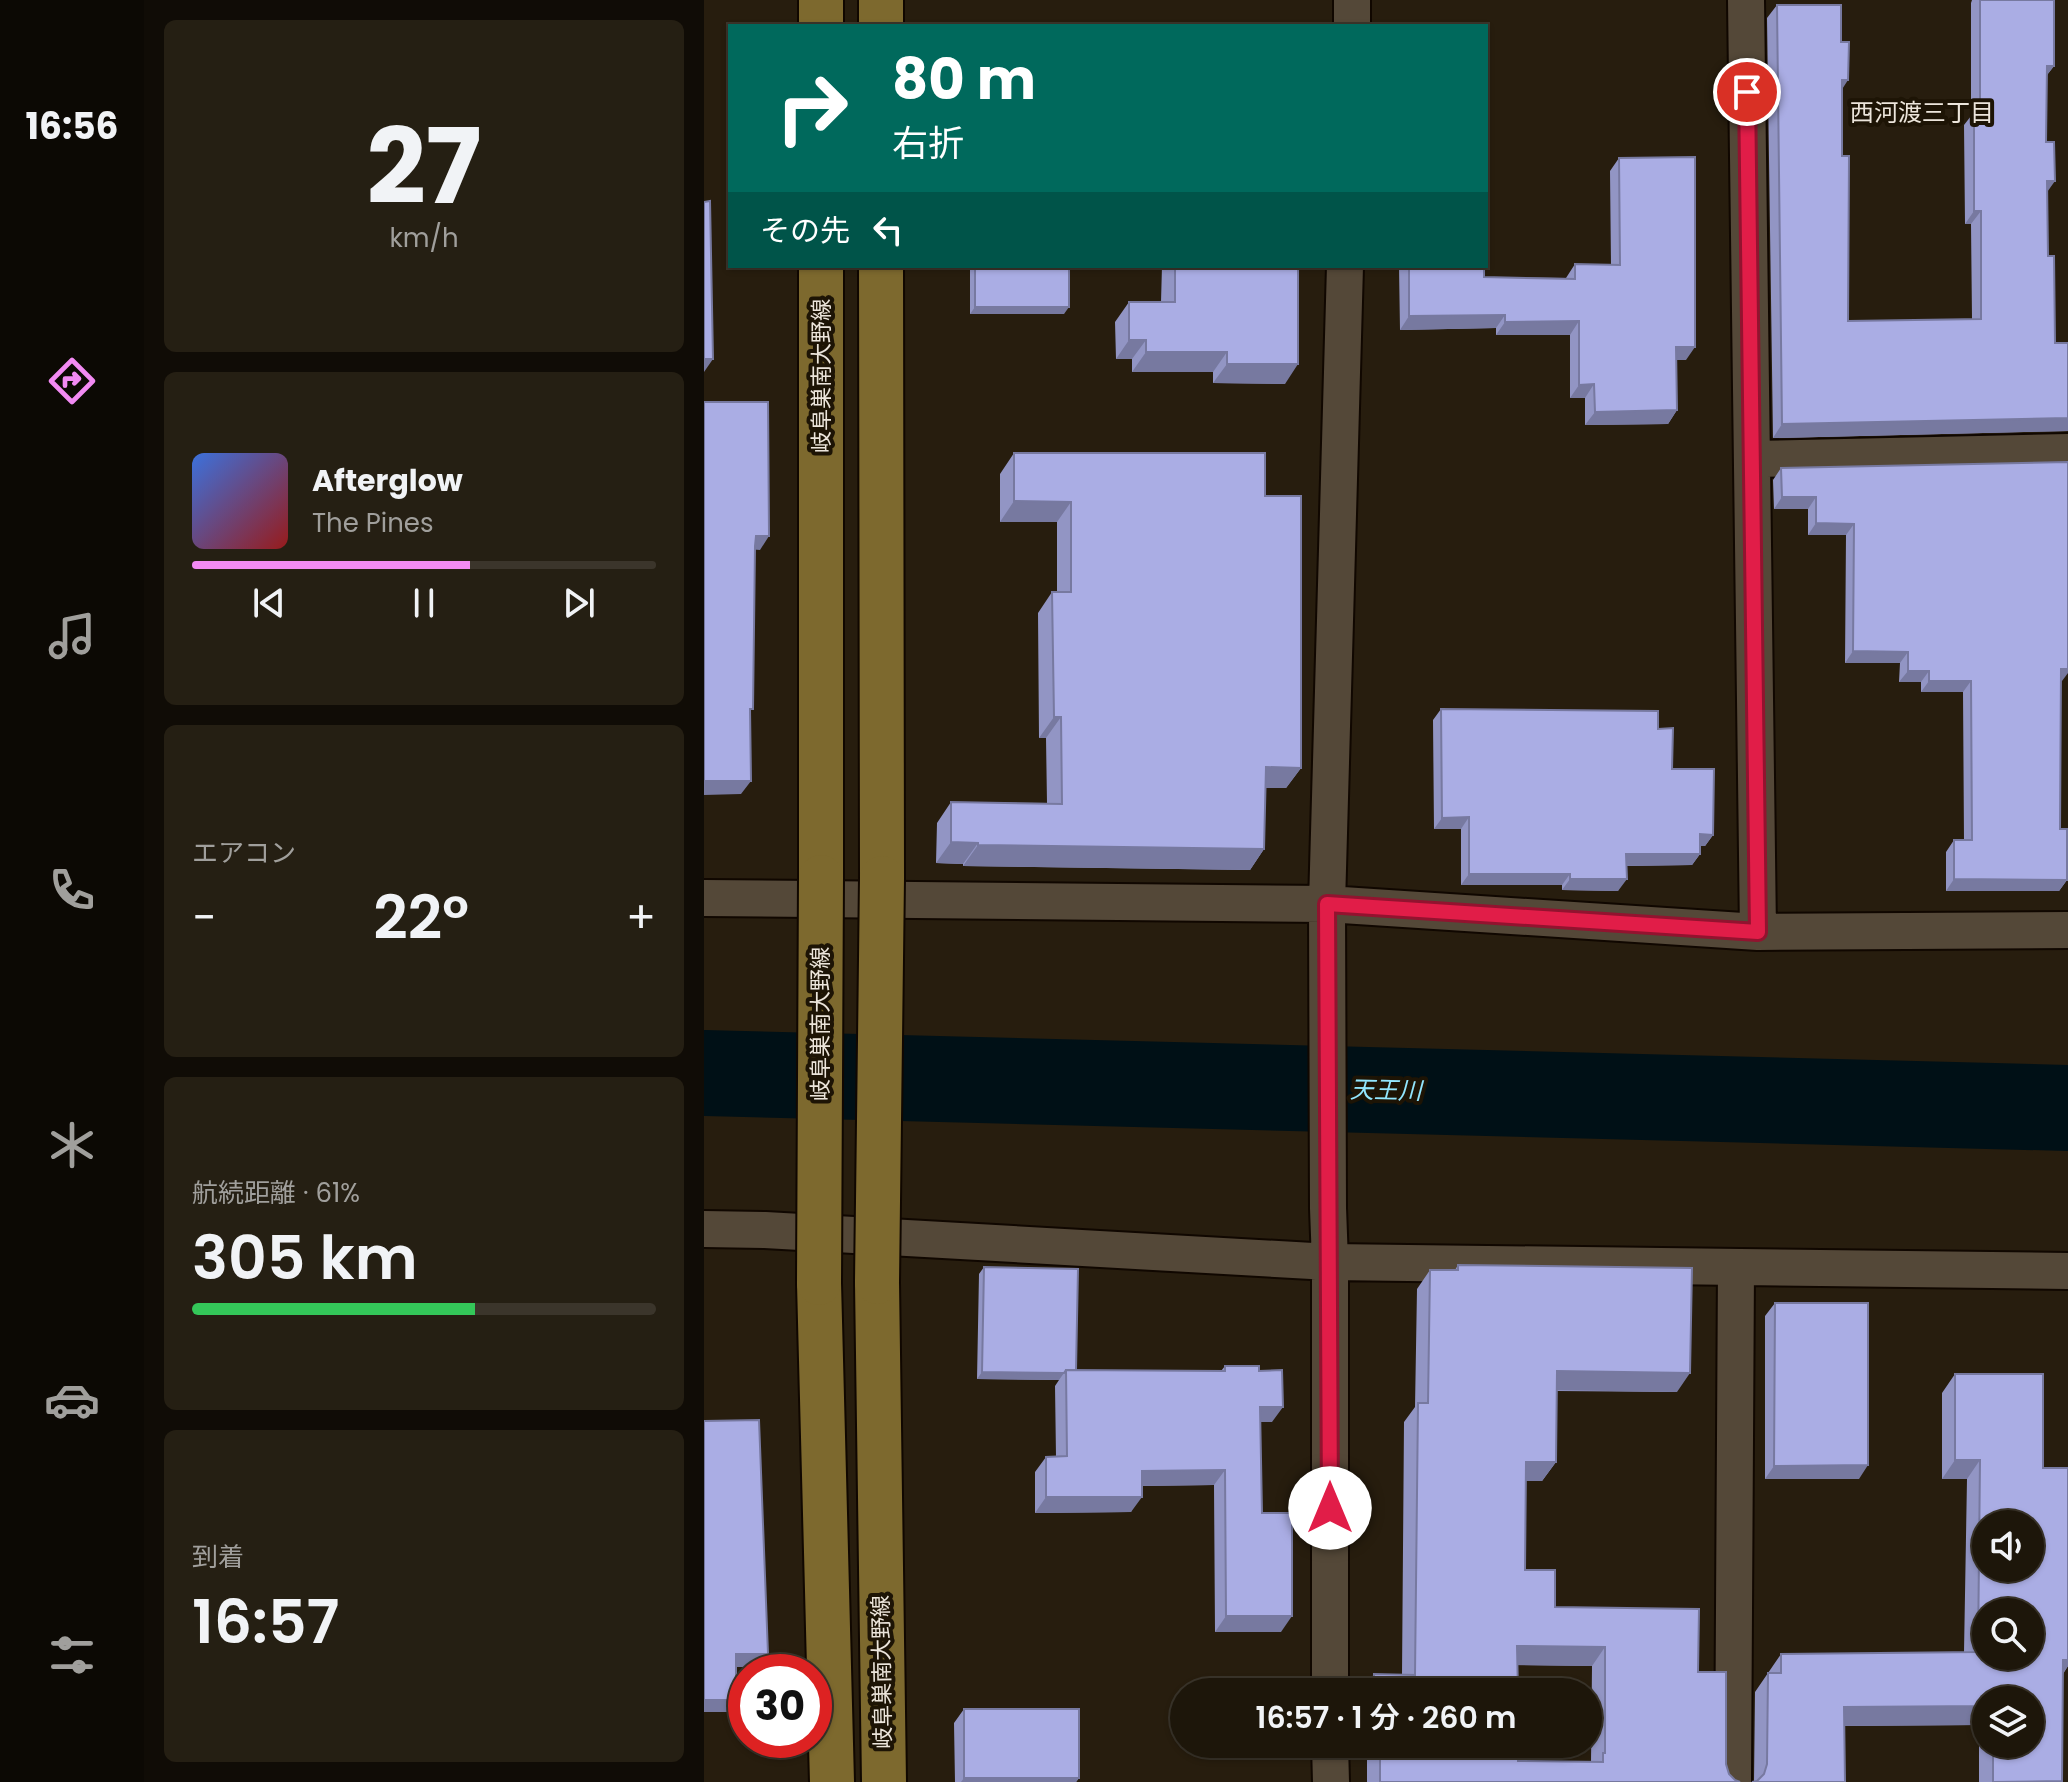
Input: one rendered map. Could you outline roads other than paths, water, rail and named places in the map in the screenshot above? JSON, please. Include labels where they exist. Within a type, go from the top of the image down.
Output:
[{"type":"main road","points":[[821,0],[821,24]]},
{"type":"main road","points":[[881,0],[881,24]]},
{"type":"main road","name":"岐阜巣南大野線","points":[[821,268],[819,1283],[832,1782]]},
{"type":"main road","name":"岐阜巣南大野線","points":[[881,268],[882,878],[877,1282],[884,1782]]},
{"type":"street","points":[[1352,0],[1352,24]]},
{"type":"street","points":[[1746,0],[1758,932]]},
{"type":"street","points":[[1330,1678],[1327,904],[1345,268]]},
{"type":"street","points":[[1752,459],[2068,452]]},
{"type":"street","points":[[704,898],[1327,904],[1758,932],[2068,930]]},
{"type":"street","points":[[704,1229],[1330,1262],[2068,1271]]},
{"type":"street","points":[[1733,1782],[1736,1267]]},
{"type":"street","points":[[1330,1758],[1331,1782]]},
{"type":"waterway","name":"天王川","points":[[704,1073],[2068,1108]]},
{"type":"district","name":"西河渡三丁目","points":[[1922,112]]}]
